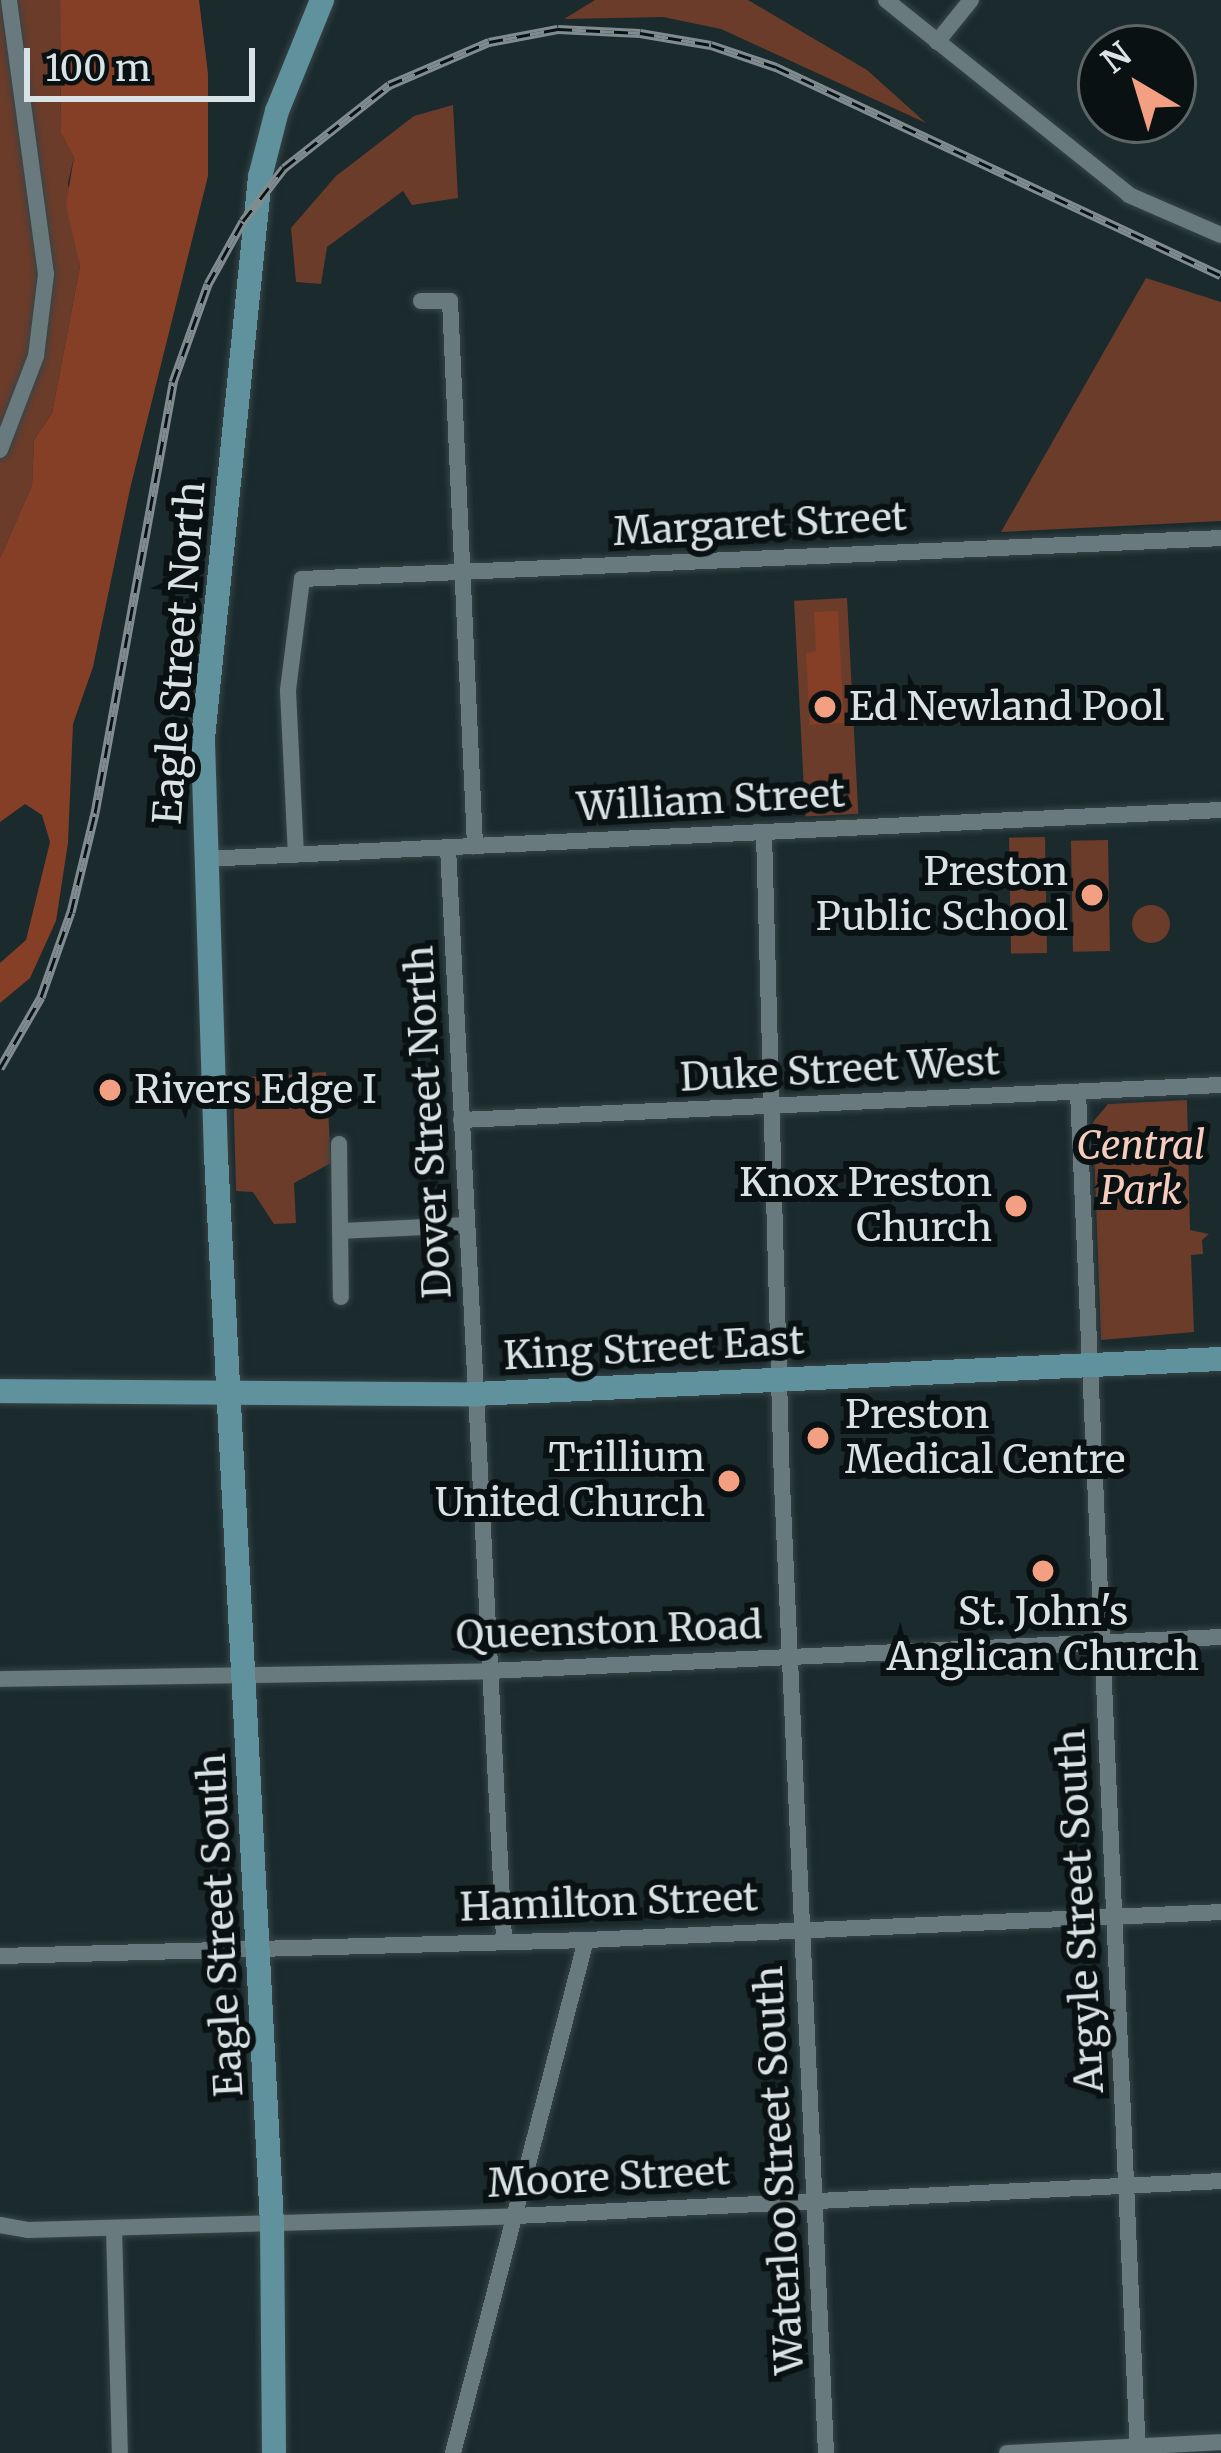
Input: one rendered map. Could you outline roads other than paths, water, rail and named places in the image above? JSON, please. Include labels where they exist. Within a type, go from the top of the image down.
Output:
[{"type":"main road","name":"Eagle Street North","points":[[230,1394],[202,738],[260,176],[277,111],[322,0]]},
{"type":"main road","name":"King Street East","points":[[0,1391],[475,1394],[1221,1359]]},
{"type":"main road","name":"Eagle Street South","points":[[230,1394],[272,2224],[274,2453]]},
{"type":"main road","name":"King Street East","points":[[0,1407],[90,1395]]},
{"type":"street","points":[[0,450],[36,356],[46,274],[9,0]]},
{"type":"street","points":[[886,0],[1129,195],[1221,235]]},
{"type":"street","points":[[937,42],[971,0]]},
{"type":"street","points":[[421,301],[450,301],[476,846]]},
{"type":"street","name":"Margaret Street","points":[[296,854],[289,691],[302,579],[1221,538]]},
{"type":"street","name":"William Street","points":[[204,859],[1221,810]]},
{"type":"street","name":"Waterloo Street South","points":[[764,833],[779,1380],[826,2453]]},
{"type":"street","name":"Dover Street North","points":[[448,848],[504,1940]]},
{"type":"street","name":"Duke Street West","points":[[461,1120],[1221,1085]]},
{"type":"street","name":"Argyle Street South","points":[[1078,1092],[1138,2450]]},
{"type":"street","points":[[339,1144],[340,1297]]},
{"type":"street","points":[[340,1231],[466,1225]]},
{"type":"street","name":"Queenston Road","points":[[0,1679],[489,1671],[1221,1637]]},
{"type":"street","name":"Hamilton Street","points":[[0,1956],[586,1940],[1221,1912]]},
{"type":"street","points":[[453,2453],[586,1940]]},
{"type":"street","name":"Moore Street","points":[[0,2225],[115,2228],[516,2216],[1221,2182]]},
{"type":"street","points":[[115,2228],[120,2453]]},
{"type":"street","points":[[1006,2453],[1138,2450],[1221,2442]]},
{"type":"railway","points":[[0,1068],[41,997],[71,912],[95,813],[173,382],[208,284],[243,221],[284,168],[389,85],[489,42],[558,29],[640,33],[711,45],[776,67],[1221,275]]},
{"type":"place","name":"Ed Newland Pool","points":[[825,707]]},
{"type":"place","name":"Preston Public School","points":[[1092,895]]},
{"type":"place","name":"Rivers Edge I","points":[[110,1090]]},
{"type":"place","name":"Knox Preston Church","points":[[1016,1206]]},
{"type":"place","name":"Preston Medical Centre","points":[[818,1438]]},
{"type":"place","name":"Trillium United Church","points":[[729,1481]]},
{"type":"place","name":"St. John's Anglican Church","points":[[1043,1571]]},
{"type":"park label","name":"Central Park","points":[[1141,1170]]}]
